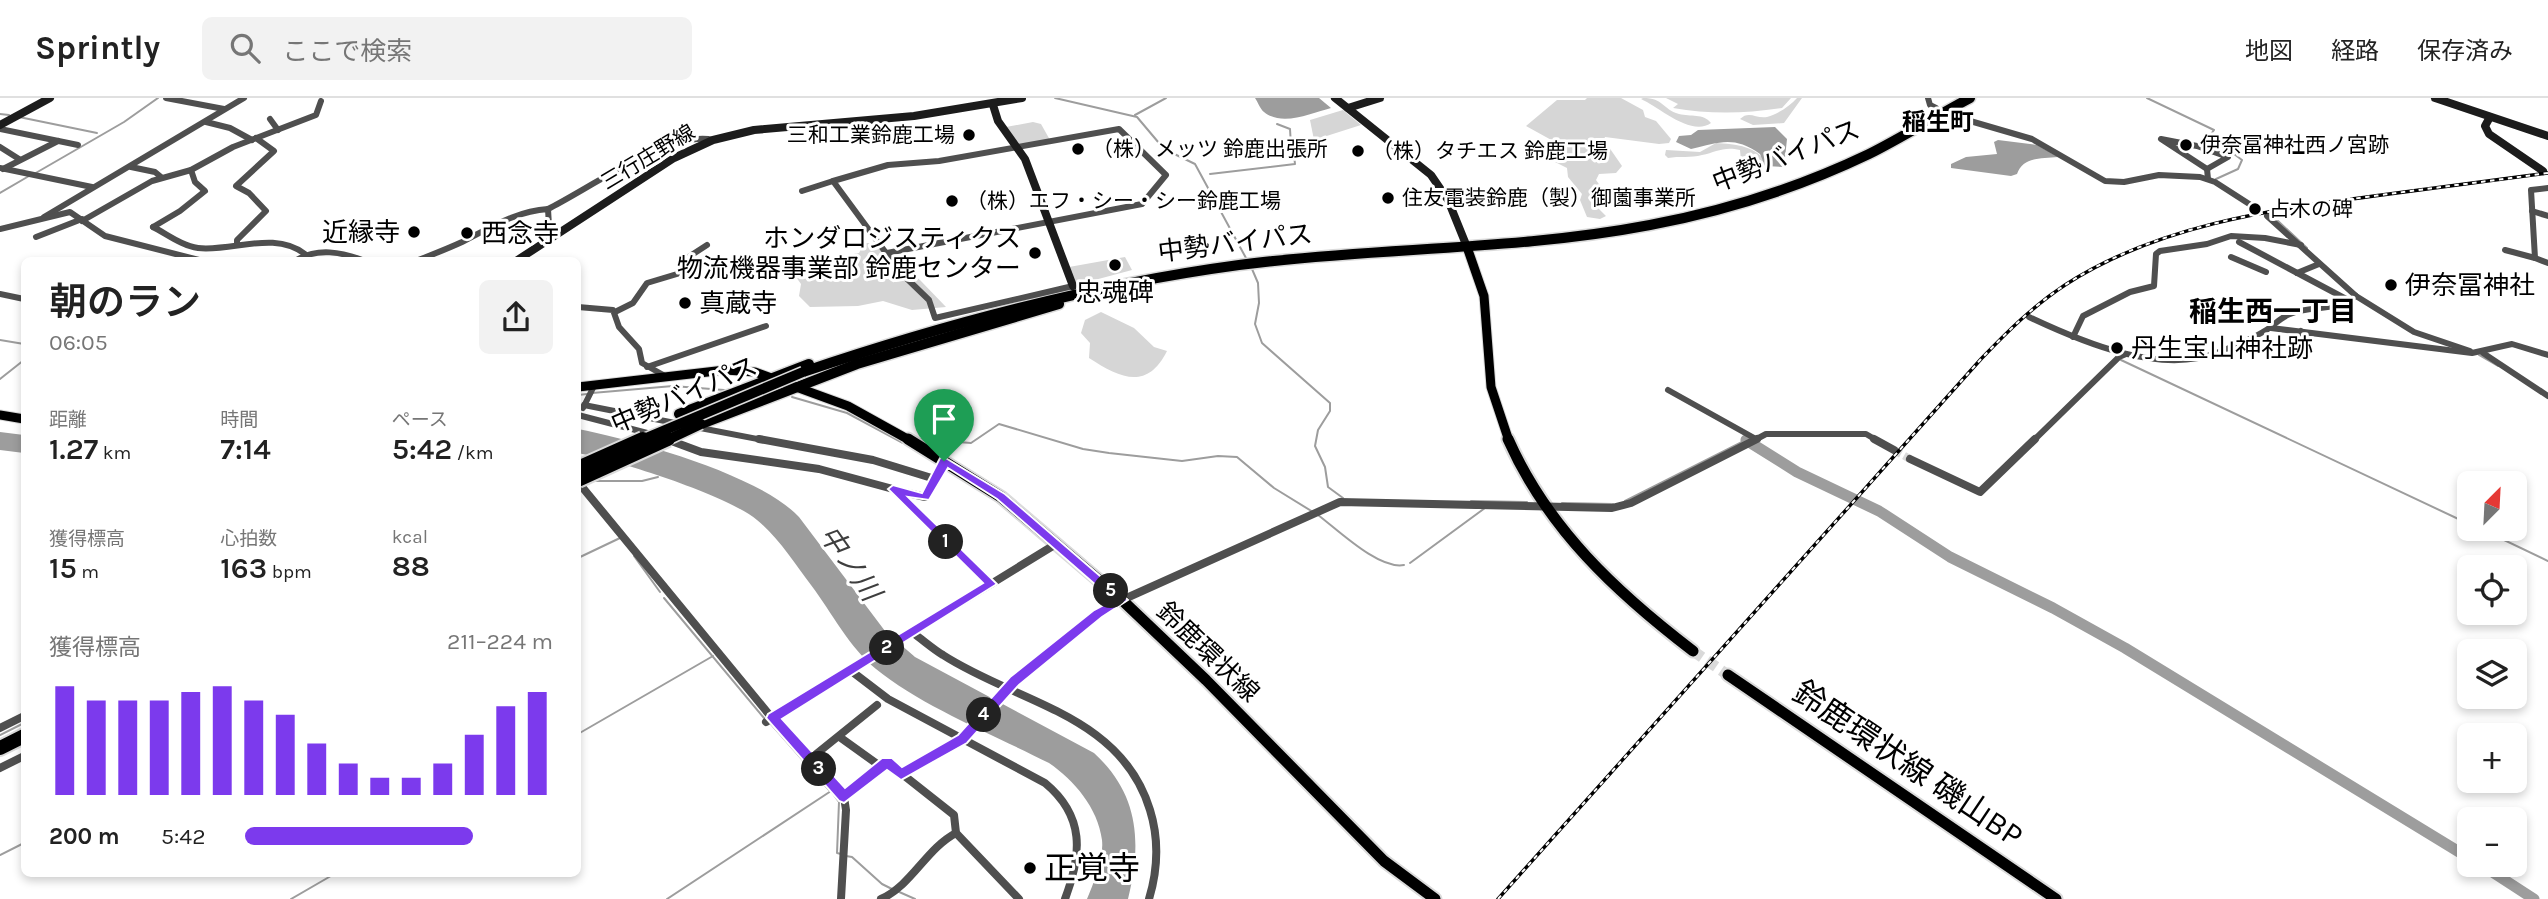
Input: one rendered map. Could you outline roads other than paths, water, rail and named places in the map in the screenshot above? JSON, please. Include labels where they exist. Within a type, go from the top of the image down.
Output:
[{"type":"highway","name":"中勢バイパス","points":[[1912,129],[1961,98]]},
{"type":"highway","name":"中勢バイパス","points":[[581,467],[764,387],[963,319],[1111,285],[1238,265],[1559,239],[1648,225],[1722,208],[1788,187],[1852,162],[1970,98]]},
{"type":"highway","points":[[581,482],[701,424],[817,378],[949,335],[1121,288],[1189,273]]},
{"type":"highway","points":[[581,461],[650,427],[772,377],[963,319]]},
{"type":"highway","points":[[0,748],[21,738]]},
{"type":"main road","points":[[1467,247],[1480,277],[1484,295],[1489,374],[1496,405],[1515,453],[1544,506],[1553,522],[1614,589],[1693,651]]},
{"type":"main road","name":"鈴鹿環状線","points":[[581,388],[593,391],[739,370],[772,377],[868,415],[1001,496],[1122,600],[1206,680],[1384,861],[1435,899]]},
{"type":"main road","points":[[0,415],[21,418]]},
{"type":"main road","name":"鈴鹿環状線 磯山BP","points":[[1728,675],[2056,899]]},
{"type":"street","points":[[0,127],[50,98]]},
{"type":"street","points":[[166,98],[225,110]]},
{"type":"street","points":[[44,217],[244,98]]},
{"type":"street","name":"三行庄野線","points":[[522,257],[674,158],[713,140],[762,129],[914,116],[993,105],[1022,98]]},
{"type":"street","points":[[1335,98],[1421,164],[1436,180],[1467,247]]},
{"type":"street","points":[[1348,108],[1380,98]]},
{"type":"street","points":[[1928,98],[1930,105],[1936,108]]},
{"type":"street","points":[[2435,98],[2548,136]]},
{"type":"street","points":[[36,237],[82,220],[161,177],[191,170],[254,139],[316,115],[321,101]]},
{"type":"street","points":[[832,181],[901,272],[929,300],[935,318],[1073,286],[1026,159],[998,121],[993,105]]},
{"type":"street","points":[[1954,116],[2032,139],[2109,182],[2159,175],[2208,179],[2256,209]]},
{"type":"street","points":[[2490,117],[2485,126],[2489,134],[2543,171]]},
{"type":"street","points":[[270,119],[278,130]]},
{"type":"street","points":[[206,122],[241,132],[274,151],[236,186],[248,193],[266,211],[245,229],[237,244]]},
{"type":"street","points":[[0,127],[78,145]]},
{"type":"street","points":[[802,191],[888,164],[928,163],[1119,129],[1166,175],[1142,204],[887,253]]},
{"type":"street","points":[[426,257],[462,242],[492,225],[534,210],[548,209],[579,194],[600,178],[669,146],[706,138],[713,140]]},
{"type":"street","points":[[2161,139],[2197,146],[2228,157],[2207,169],[2174,147],[2161,139]]},
{"type":"street","points":[[2,168],[58,141]]},
{"type":"street","points":[[0,147],[19,159]]},
{"type":"street","points":[[131,167],[155,172],[161,177]]},
{"type":"street","points":[[2,168],[92,187]]},
{"type":"street","points":[[2207,169],[2208,179]]},
{"type":"street","points":[[191,170],[195,182],[205,191],[180,211],[153,227],[196,248],[237,244],[289,245],[299,247],[305,254]]},
{"type":"street","points":[[2535,258],[2531,190],[2548,188]]},
{"type":"street","points":[[62,206],[105,236],[187,257]]},
{"type":"street","points":[[548,209],[549,226],[554,236]]},
{"type":"street","points":[[2532,211],[2548,216]]},
{"type":"street","points":[[0,229],[70,212]]},
{"type":"street","points":[[2267,216],[2367,304],[2414,332],[2479,353],[2548,396]]},
{"type":"street","points":[[2073,337],[2083,316],[2130,292],[2154,286],[2156,254],[2160,250],[2207,244],[2231,236],[2265,238],[2301,245]]},
{"type":"street","points":[[2239,242],[2349,301],[2367,304]]},
{"type":"street","points":[[581,307],[601,307],[615,312],[633,303],[647,283],[677,274],[690,256],[707,245]]},
{"type":"street","points":[[2505,250],[2548,263]]},
{"type":"street","points":[[301,257],[305,254],[349,254],[356,257]]},
{"type":"street","points":[[2231,257],[2266,272]]},
{"type":"street","points":[[2297,274],[2319,264]]},
{"type":"street","points":[[0,294],[21,298]]},
{"type":"street","points":[[2271,328],[2274,321],[2292,313],[2324,309],[2356,296]]},
{"type":"street","points":[[615,312],[619,327],[639,349],[639,356],[647,367],[669,378]]},
{"type":"street","points":[[2029,317],[2073,337],[2126,354],[2191,360],[2226,349],[2271,328],[2479,353],[2512,344],[2548,355]]},
{"type":"street","points":[[647,367],[766,326]]},
{"type":"street","points":[[2292,347],[2302,334],[2301,331]]},
{"type":"street","points":[[1910,459],[1968,489],[1980,492],[2110,365],[2126,354]]},
{"type":"street","points":[[1668,390],[1756,440]]},
{"type":"street","points":[[581,410],[593,391]]},
{"type":"street","points":[[584,405],[873,460],[936,480]]},
{"type":"street","points":[[581,415],[658,436],[701,452],[819,469],[925,497],[944,461]]},
{"type":"street","points":[[901,774],[963,739],[1007,688],[1098,614],[1122,600],[1340,502],[1612,508],[1626,505],[1766,434],[1866,434],[1894,450]]},
{"type":"street","points":[[581,487],[770,720],[844,797],[846,810],[841,899]]},
{"type":"street","points":[[893,489],[991,584]]},
{"type":"street","points":[[770,720],[1056,544]]},
{"type":"street","points":[[913,633],[940,654],[1093,731],[1116,749],[1131,767],[1150,801],[1154,818],[1157,858],[1149,899]]},
{"type":"street","points":[[850,670],[888,699],[1045,783],[1058,793],[1066,804],[1076,830],[1078,849],[1077,862],[1065,899]]},
{"type":"street","points":[[810,759],[841,738],[855,722],[877,705]]},
{"type":"street","points":[[0,728],[21,718]]},
{"type":"street","points":[[841,738],[880,766]]},
{"type":"street","points":[[0,768],[21,757]]},
{"type":"street","points":[[844,797],[887,762],[954,815],[956,833],[1019,899]]},
{"type":"street","points":[[881,899],[896,891],[921,859],[956,833]]},
{"type":"waterway","points":[[34,174],[124,122],[158,98]]},
{"type":"waterway","points":[[1055,98],[1137,117],[1164,149],[1195,164],[1246,258]]},
{"type":"waterway","points":[[1135,115],[1166,98]]},
{"type":"waterway","points":[[2147,98],[2214,130],[2206,141],[2226,148],[2242,160],[2238,169],[2216,179]]},
{"type":"waterway","points":[[0,114],[9,115]]},
{"type":"waterway","points":[[19,117],[97,133]]},
{"type":"waterway","points":[[1277,124],[1290,129],[1291,146]]},
{"type":"waterway","points":[[1210,174],[1295,164],[1294,155]]},
{"type":"waterway","points":[[0,193],[29,176]]},
{"type":"waterway","points":[[2278,221],[2307,248]]},
{"type":"waterway","points":[[1252,269],[1258,283],[1259,303],[1255,324],[1262,343],[1330,403],[1330,411],[1318,430],[1315,446],[1325,467],[1328,487],[1343,498]]},
{"type":"waterway","points":[[0,340],[21,344]]},
{"type":"waterway","points":[[2479,355],[2498,366]]},
{"type":"waterway","points":[[2121,360],[2457,518]]},
{"type":"waterway","points":[[0,379],[21,362]]},
{"type":"waterway","points":[[592,393],[673,386],[724,390]]},
{"type":"waterway","points":[[581,395],[587,394]]},
{"type":"waterway","points":[[792,397],[847,413],[903,443]]},
{"type":"waterway","points":[[920,439],[971,443],[999,424],[1083,449],[1109,453],[1182,461],[1218,456],[1237,457],[1274,488],[1313,512]]},
{"type":"waterway","points":[[1625,501],[1746,440]]},
{"type":"waterway","points":[[1746,440],[1797,472],[1879,511],[1950,557],[2053,608],[2125,648],[2457,851]]},
{"type":"waterway","points":[[593,481],[642,481],[658,477]]},
{"type":"waterway","points":[[1471,501],[1527,502]]},
{"type":"waterway","points":[[1562,503],[1613,504]]},
{"type":"waterway","points":[[1410,563],[1485,508]]},
{"type":"waterway","points":[[1318,515],[1371,555],[1394,565],[1404,565]]},
{"type":"waterway","points":[[581,557],[620,538]]},
{"type":"waterway","points":[[2506,541],[2548,561]]},
{"type":"waterway","points":[[634,556],[660,592]]},
{"type":"waterway","points":[[664,598],[713,656]]},
{"type":"waterway","points":[[581,732],[713,656]]},
{"type":"waterway","points":[[713,656],[764,718]]},
{"type":"waterway","points":[[0,735],[21,724]]},
{"type":"waterway","points":[[771,724],[830,791]]},
{"type":"waterway","points":[[667,899],[831,791],[839,802],[837,853],[841,854]]},
{"type":"waterway","points":[[0,855],[21,844]]},
{"type":"waterway","points":[[846,856],[852,857],[882,884],[892,889]]},
{"type":"waterway","points":[[291,899],[329,877]]},
{"type":"waterway","points":[[2500,877],[2534,899]]},
{"type":"waterway","points":[[897,891],[915,899]]},
{"type":"tunnel","points":[[1894,450],[1910,459]]},
{"type":"tunnel","points":[[1693,651],[1728,675]]},
{"type":"railway","points":[[1498,899],[1981,359],[2053,293],[2100,265],[2137,248],[2214,224],[2334,201],[2548,173]]},
{"type":"place","name":"三和工業鈴鹿工場","points":[[969,135]]},
{"type":"place","name":"伊奈冨神社西ノ宮跡","points":[[2186,145]]},
{"type":"place","name":"（株）メッツ 鈴鹿出張所","points":[[1078,149]]},
{"type":"place","name":"（株）タチエス 鈴鹿工場","points":[[1358,151]]},
{"type":"place","name":"住友電装鈴鹿（製）御薗事業所","points":[[1388,198]]},
{"type":"place","name":"（株）エフ・シー・シー鈴鹿工場","points":[[952,201]]},
{"type":"place","name":"占木の碑","points":[[2255,209]]},
{"type":"place","name":"近縁寺","points":[[414,232]]},
{"type":"place","name":"西念寺","points":[[467,233]]},
{"type":"place","name":"ホンダロジスティクス 物流機器事業部 鈴鹿センター","points":[[1035,253]]},
{"type":"place","name":"忠魂碑","points":[[1115,265]]},
{"type":"place","name":"伊奈冨神社","points":[[2391,285]]},
{"type":"place","name":"真蔵寺","points":[[685,303]]},
{"type":"place","name":"丹生宝山神社跡","points":[[2117,348]]},
{"type":"place","name":"正覚寺","points":[[1030,868]]},
{"type":"district","name":"稲生町","points":[[1938,122]]},
{"type":"district","name":"稲生西一丁目","points":[[2273,311]]},
{"type":"water label","name":"中ノ川","points":[[850,563]]}]
